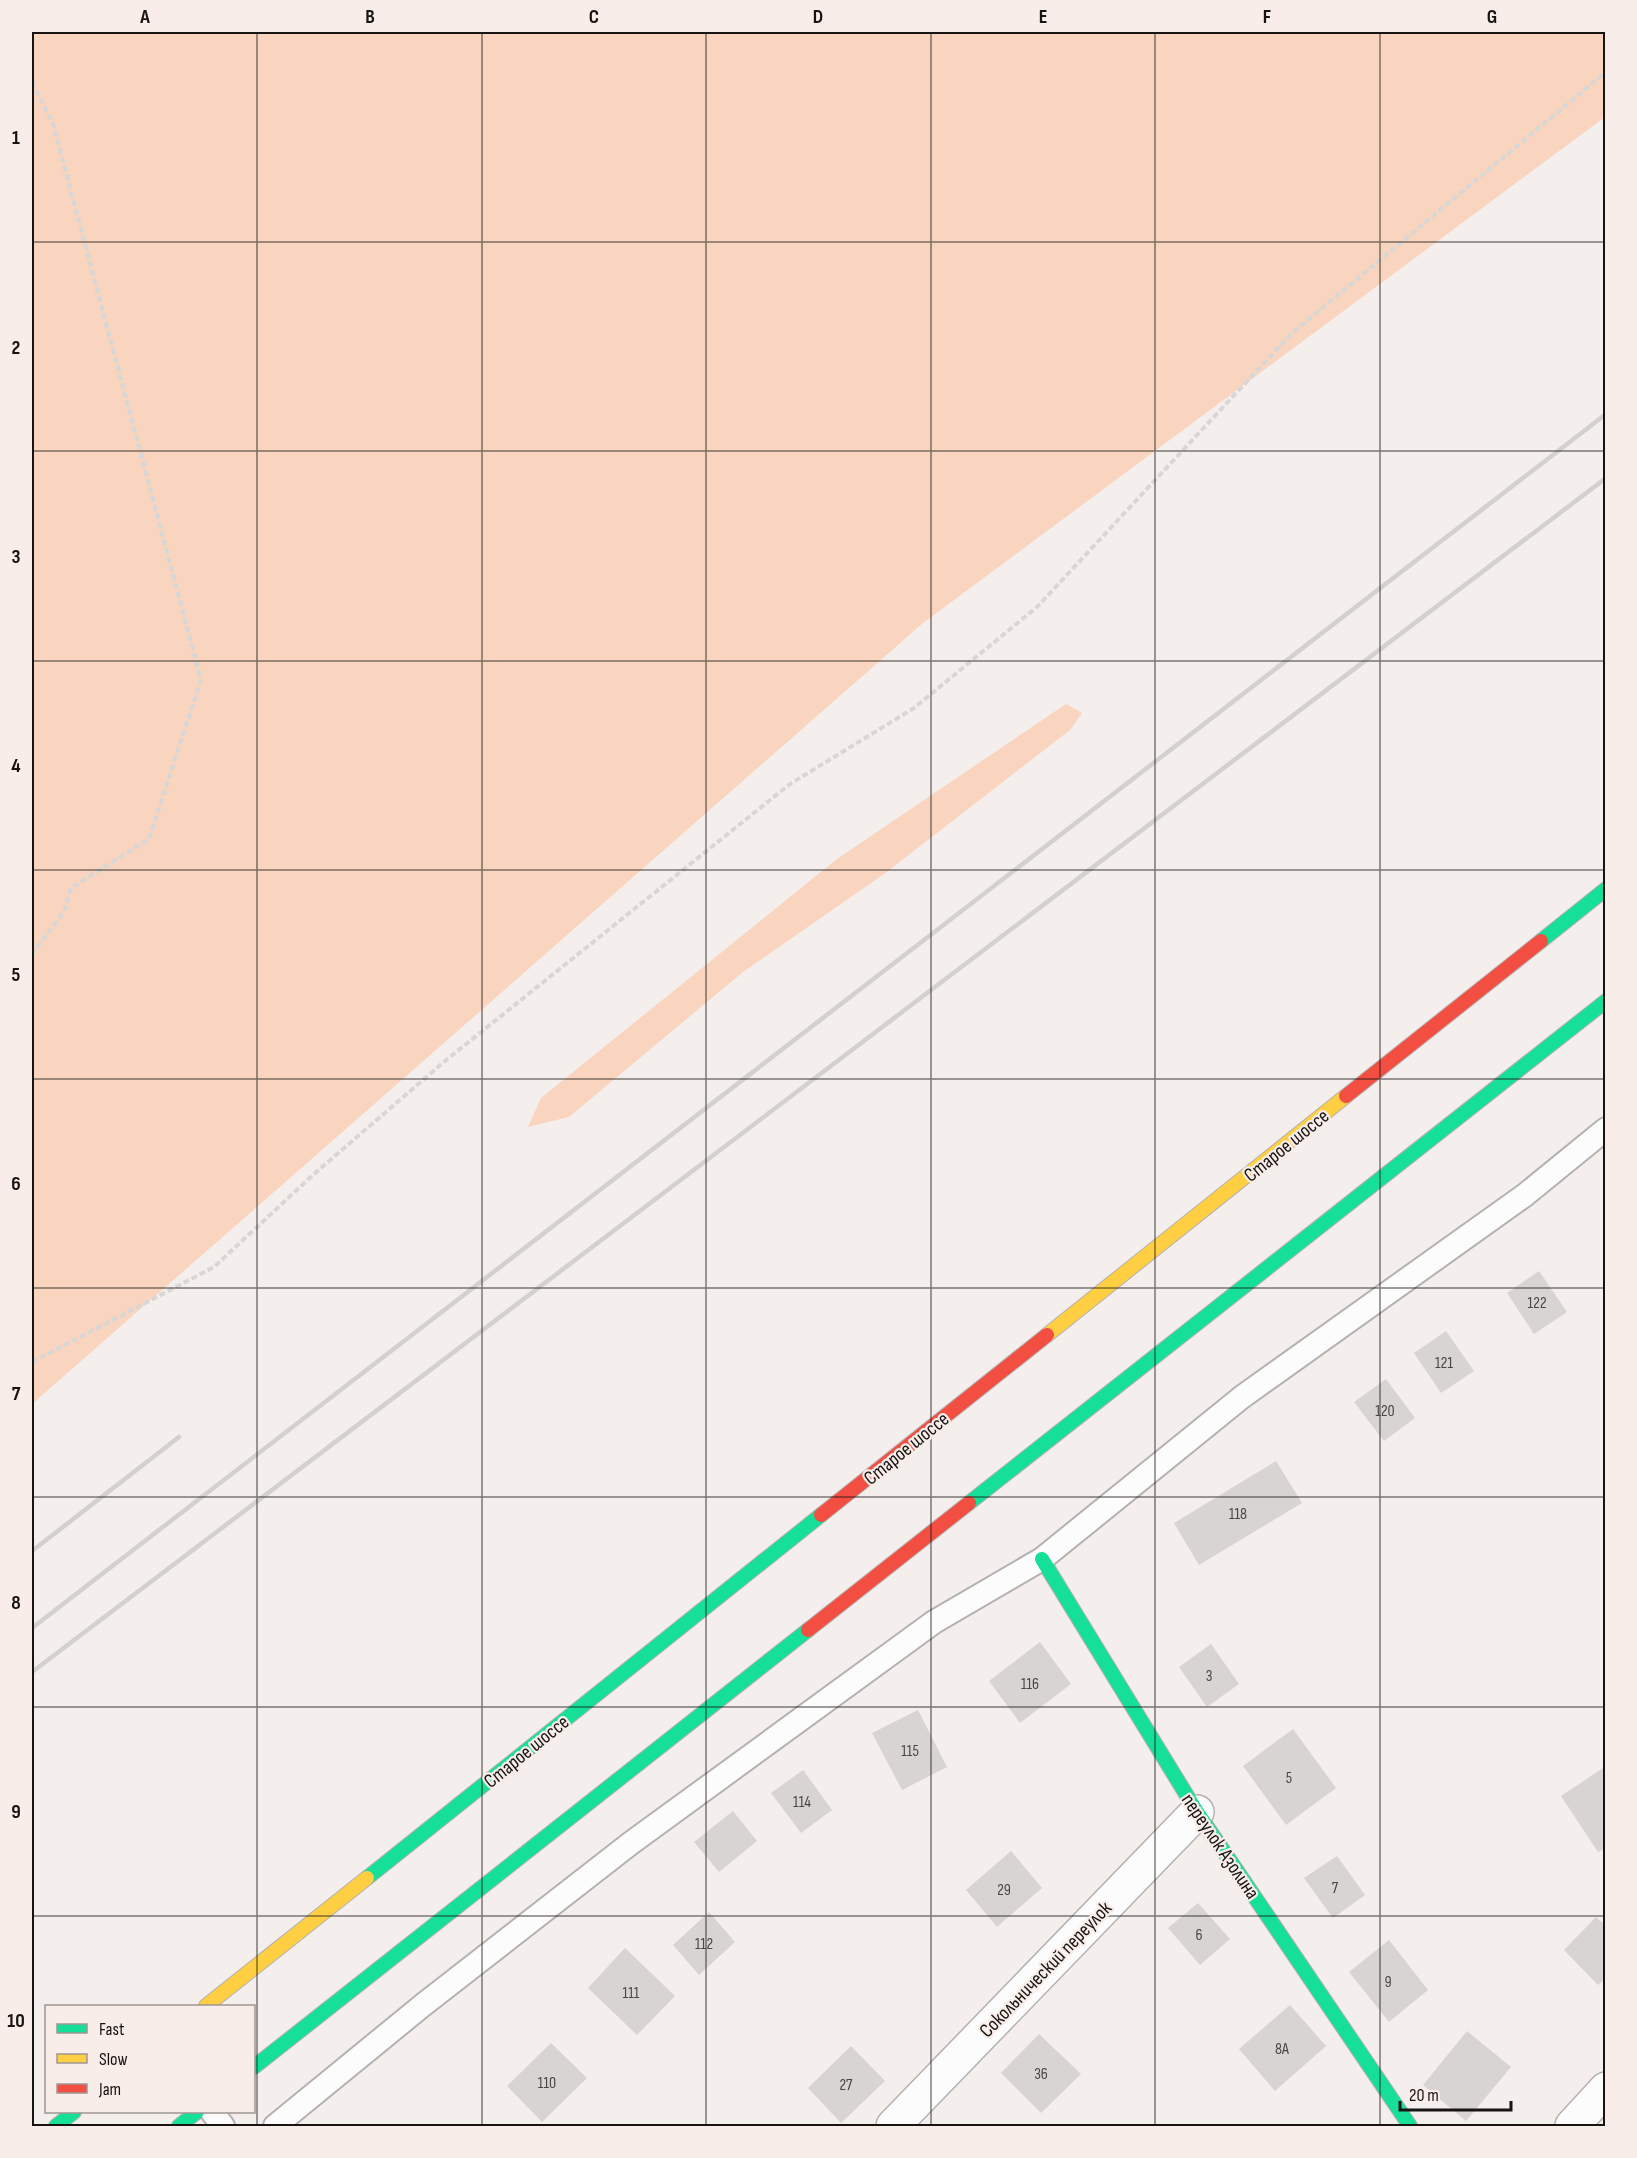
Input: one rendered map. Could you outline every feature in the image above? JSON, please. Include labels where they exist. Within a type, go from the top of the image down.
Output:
[{"type":"main road","name":"Старое шоссе","points":[[209,2005],[1605,890]]},
{"type":"main road","points":[[255,2066],[1605,1001]]},
{"type":"main road","name":"переулок Азолина","points":[[1042,1559],[1197,1812],[1410,2127]]},
{"type":"main road","points":[[56,2127],[73,2113]]},
{"type":"main road","points":[[179,2127],[196,2113]]},
{"type":"street","name":"Сокольнический переулок","points":[[893,2127],[1197,1812]]},
{"type":"street","points":[[1572,2127],[1605,2089]]},
{"type":"lane","points":[[275,2127],[423,2005],[630,1843],[934,1622],[1042,1559],[1242,1397],[1526,1195],[1605,1129]]},
{"type":"lane","points":[[213,2113],[223,2127]]},
{"type":"path","points":[[32,1362],[214,1268],[314,1174],[444,1060],[790,784],[922,701],[1037,607],[1292,333],[1605,72]]},
{"type":"path","points":[[32,82],[53,124],[201,680],[149,839],[71,888],[64,912],[32,954]]},
{"type":"shaded area","points":[[32,32],[1605,32],[1605,117],[923,623],[32,1404]]},
{"type":"shaded area","points":[[1066,704],[1082,713],[1070,730],[884,874],[743,972],[569,1117],[528,1127],[541,1098],[837,859]]},
{"type":"building","points":[[1539,1271],[1567,1312],[1534,1334],[1507,1293]]},
{"type":"building","points":[[1446,1331],[1474,1371],[1441,1393],[1414,1353]]},
{"type":"building","points":[[1386,1379],[1415,1418],[1384,1441],[1354,1402]]},
{"type":"building","points":[[1276,1461],[1302,1503],[1199,1565],[1174,1523]]},
{"type":"building","points":[[1040,1642],[1071,1684],[1020,1723],[989,1681]]},
{"type":"building","points":[[1211,1644],[1239,1684],[1207,1707],[1179,1667]]},
{"type":"building","points":[[918,1710],[947,1767],[902,1790],[872,1733]]},
{"type":"building","points":[[1293,1729],[1336,1788],[1286,1825],[1243,1766]]},
{"type":"building","points":[[1606,1766],[1606,1848],[1598,1852],[1561,1796]]},
{"type":"building","points":[[803,1770],[832,1810],[801,1833],[771,1793]]},
{"type":"building","points":[[733,1811],[757,1841],[719,1872],[694,1842]]},
{"type":"building","points":[[1011,1851],[1042,1888],[997,1927],[966,1890]]},
{"type":"building","points":[[1337,1856],[1365,1895],[1333,1918],[1304,1878]]},
{"type":"building","points":[[1198,1903],[1230,1939],[1200,1965],[1168,1928]]},
{"type":"building","points":[[709,1912],[735,1942],[699,1975],[673,1945]]},
{"type":"building","points":[[1596,1917],[1606,1926],[1606,1978],[1598,1985],[1564,1950]]},
{"type":"building","points":[[1389,1940],[1428,1990],[1389,2022],[1349,1972]]},
{"type":"building","points":[[625,1948],[675,1996],[637,2035],[588,1988]]},
{"type":"building","points":[[1290,2005],[1326,2046],[1275,2091],[1239,2049]]},
{"type":"building","points":[[1467,2031],[1511,2067],[1466,2121],[1423,2085]]},
{"type":"building","points":[[1039,2034],[1081,2074],[1041,2113],[1001,2073]]},
{"type":"building","points":[[551,2043],[587,2078],[542,2122],[507,2086]]},
{"type":"building","points":[[851,2046],[885,2081],[841,2123],[808,2088]]},
{"type":"railway","points":[[32,1628],[1606,414]]},
{"type":"railway","points":[[32,1672],[1606,478]]},
{"type":"railway","points":[[32,1551],[179,1437]]},
{"type":"traffic: fast","points":[[1541,941],[1606,889]]},
{"type":"traffic: fast","points":[[969,1503],[1606,1001]]},
{"type":"traffic: fast","points":[[367,1878],[821,1515]]},
{"type":"traffic: fast","points":[[1042,1559],[1197,1812],[1410,2126]]},
{"type":"traffic: fast","points":[[255,2066],[808,1630]]},
{"type":"traffic: fast","points":[[56,2126],[73,2113]]},
{"type":"traffic: fast","points":[[179,2126],[196,2113]]},
{"type":"traffic: slow","points":[[1047,1335],[1346,1096]]},
{"type":"traffic: slow","points":[[207,2005],[367,1878]]},
{"type":"traffic: jam","points":[[1346,1096],[1541,941]]},
{"type":"traffic: jam","points":[[821,1515],[1047,1335]]},
{"type":"traffic: jam","points":[[808,1630],[969,1503]]}]
